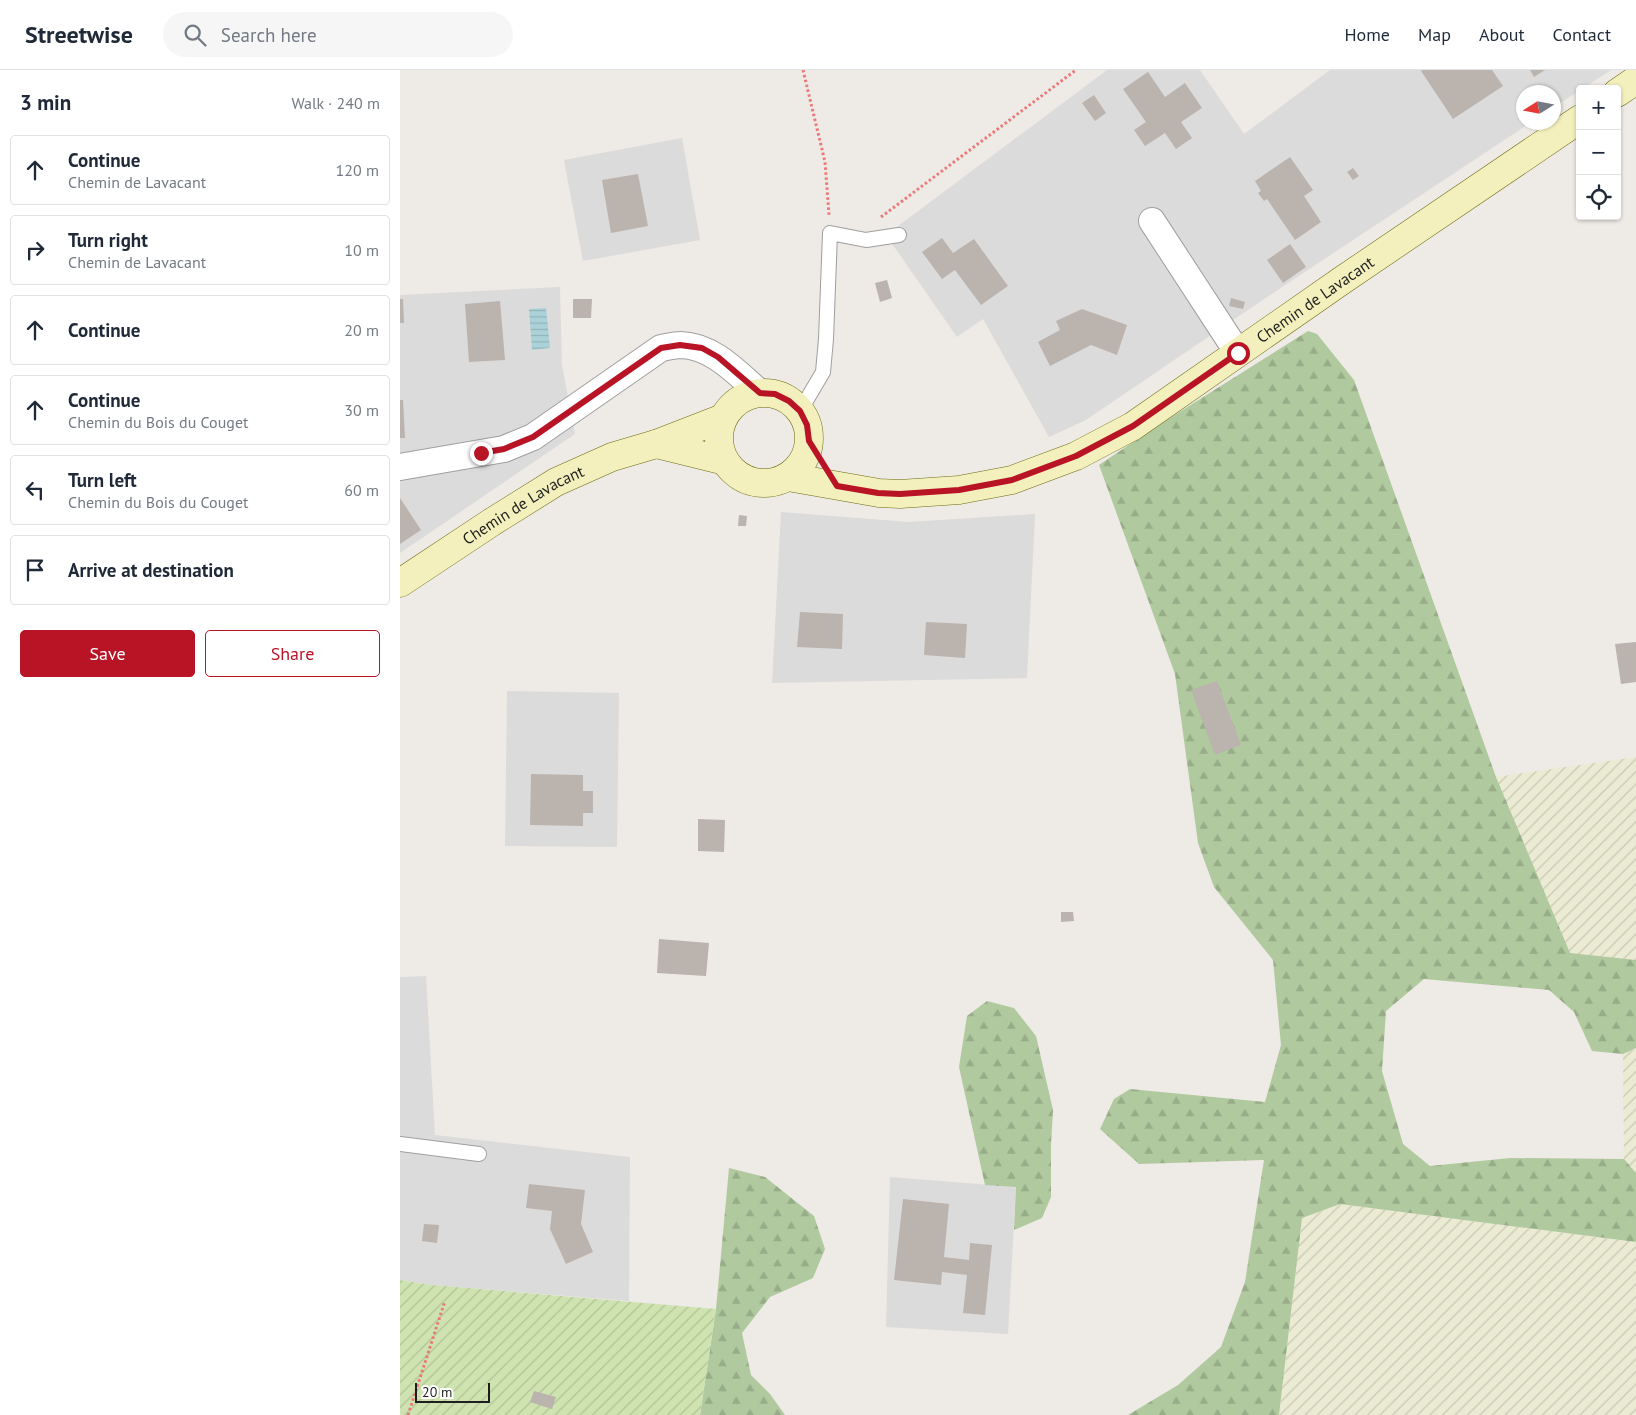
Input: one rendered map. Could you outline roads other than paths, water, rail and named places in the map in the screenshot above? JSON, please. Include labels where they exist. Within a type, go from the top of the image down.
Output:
[{"type":"street","points":[[1621,90],[1636,80]]},
{"type":"street","name":"Chemin de Lavacant","points":[[788,477],[878,493],[900,494],[959,490],[1012,480],[1076,456],[1133,426],[1576,121]]},
{"type":"street","points":[[1152,221],[1238,353]]},
{"type":"street","points":[[400,467],[504,449],[533,437],[661,348],[680,345],[702,348],[718,357],[760,393]]},
{"type":"street","points":[[760,393],[775,394],[789,401],[800,411],[807,425],[809,441],[806,455],[788,477],[774,482],[760,483],[746,480],[734,472],[725,461],[719,447],[719,432],[723,418],[732,405],[745,397],[760,393]]},
{"type":"street","name":"Chemin de Lavacant","points":[[400,583],[556,482],[612,457],[656,444],[723,418]]},
{"type":"street","points":[[809,441],[837,486]]},
{"type":"street","points":[[656,444],[725,461]]},
{"type":"lane","points":[[800,411],[823,372],[830,233],[866,240],[899,235]]},
{"type":"lane","points":[[400,1144],[479,1154]]},
{"type":"water","points":[[546,308],[550,348],[532,350],[529,309]]}]
